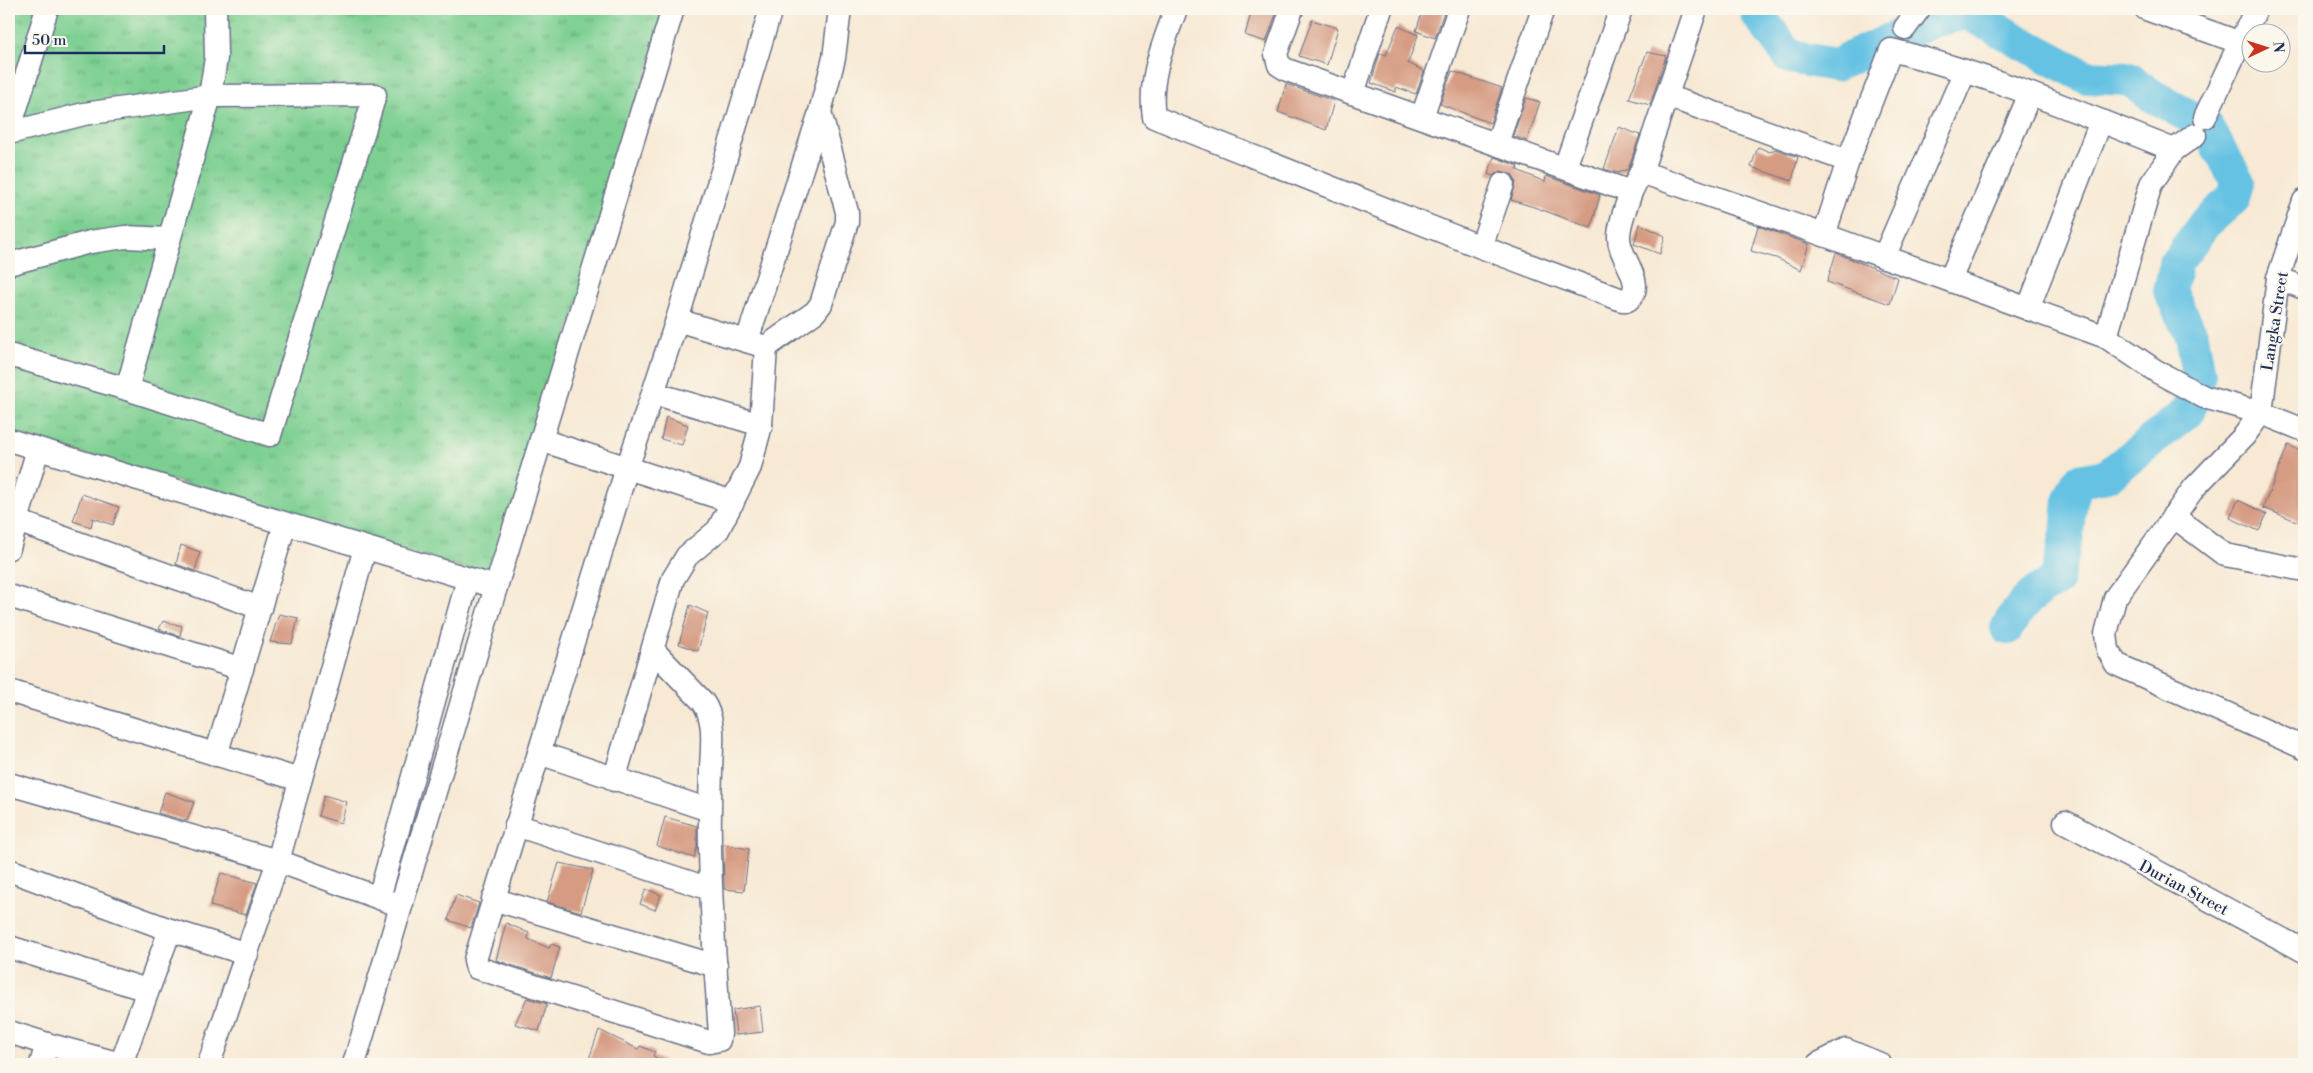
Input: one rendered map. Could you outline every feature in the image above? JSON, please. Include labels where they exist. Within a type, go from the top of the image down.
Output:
[{"type":"street","points":[[9,132],[47,9]]},
{"type":"street","points":[[127,389],[210,96],[216,58],[215,9]]},
{"type":"street","points":[[354,1064],[496,588],[673,9]]},
{"type":"street","points":[[652,650],[710,711],[712,731],[709,810],[710,889],[720,1034],[720,1040],[716,1042],[709,1042],[477,968],[475,960],[627,468],[677,320],[770,9]]},
{"type":"street","points":[[614,780],[675,576],[687,556],[718,530],[750,467],[760,425],[757,344],[834,58],[840,9]]},
{"type":"street","points":[[1176,9],[1156,64],[1151,100],[1154,117],[1480,247],[1628,300],[1633,296],[1636,286],[1619,246],[1618,234],[1696,9]]},
{"type":"street","points":[[1292,9],[1276,54],[1279,65],[1287,70],[1565,167],[1636,182],[1824,234],[2106,337],[2156,371],[2204,396],[2261,413],[2304,430]]},
{"type":"street","points":[[1352,93],[1381,9]]},
{"type":"street","points":[[1422,117],[1459,9]]},
{"type":"street","points":[[1497,143],[1543,9]]},
{"type":"street","points":[[1565,167],[1621,9]]},
{"type":"street","points":[[2146,9],[2240,43]]},
{"type":"street","points":[[2250,22],[2256,9]]},
{"type":"street","points":[[2106,337],[2151,184],[2174,150],[2200,126],[2240,45]]},
{"type":"street","points":[[1824,234],[1848,161],[1891,50],[1964,71],[2030,94],[2174,150]]},
{"type":"street","points":[[1884,256],[1964,71]]},
{"type":"street","points":[[1950,280],[2030,94]]},
{"type":"street","points":[[9,132],[84,114],[210,96],[375,95],[270,435],[127,389],[9,355]]},
{"type":"street","points":[[1667,96],[1848,161]]},
{"type":"street","points":[[677,320],[757,344],[815,312],[821,304],[847,222],[846,204],[820,112]]},
{"type":"street","points":[[2028,308],[2101,121]]},
{"type":"street","points":[[1480,247],[1503,184]]},
{"type":"street","name":"Langka Street","points":[[2261,413],[2278,278],[2304,202]]},
{"type":"street","points":[[9,264],[90,242],[125,237],[169,239]]},
{"type":"street","points":[[2278,278],[2304,288]]},
{"type":"street","points":[[653,393],[760,425]]},
{"type":"street","points":[[2261,413],[2244,436],[2194,488],[2115,598],[2106,634],[2108,650],[2116,664],[2304,748]]},
{"type":"street","points":[[9,440],[496,588]]},
{"type":"street","points":[[541,440],[733,502]]},
{"type":"street","points":[[9,548],[38,449]]},
{"type":"street","points":[[2174,516],[2225,555],[2304,570]]},
{"type":"street","points":[[17,521],[260,608]]},
{"type":"street","points":[[216,755],[285,524]]},
{"type":"street","points":[[210,1064],[278,861],[365,548]]},
{"type":"street","points":[[378,898],[468,579]]},
{"type":"street","points":[[9,596],[242,669]]},
{"type":"street","points":[[9,691],[300,780]]},
{"type":"street","points":[[538,753],[614,780],[709,810]]},
{"type":"street","points":[[9,784],[278,861],[401,906]]},
{"type":"street","name":"Durian Street","points":[[2065,822],[2304,952]]},
{"type":"street","points":[[516,825],[710,889]]},
{"type":"street","points":[[9,870],[170,930],[247,954]]},
{"type":"street","points":[[493,899],[716,966]]},
{"type":"street","points":[[9,1032],[44,1054],[121,1064],[170,930]]},
{"type":"street","points":[[9,947],[147,990]]},
{"type":"street","points":[[1818,1064],[1846,1050],[1880,1064]]},
{"type":"green space","points":[[9,9],[666,9],[494,577],[9,431]]},
{"type":"building","points":[[1252,9],[1276,14],[1266,42],[1245,35]]},
{"type":"building","points":[[1423,9],[1445,9],[1435,38],[1416,31]]},
{"type":"building","points":[[1312,20],[1338,28],[1327,65],[1299,56]]},
{"type":"building","points":[[1398,26],[1418,35],[1408,63],[1424,71],[1416,94],[1396,87],[1396,92],[1371,83],[1380,53],[1386,55]]},
{"type":"building","points":[[1647,52],[1666,56],[1650,105],[1629,99]]},
{"type":"building","points":[[1452,71],[1502,88],[1490,123],[1440,104]]},
{"type":"building","points":[[1286,84],[1334,101],[1326,130],[1278,112]]},
{"type":"building","points":[[1526,98],[1540,102],[1527,141],[1513,136]]},
{"type":"building","points":[[1619,127],[1640,135],[1628,169],[1618,173],[1604,169]]},
{"type":"building","points":[[1758,147],[1770,152],[1775,149],[1798,157],[1792,181],[1751,167]]},
{"type":"building","points":[[1494,157],[1518,166],[1517,170],[1545,182],[1546,176],[1600,195],[1591,228],[1511,200],[1516,182],[1513,175],[1501,171],[1493,176],[1488,174]]},
{"type":"building","points":[[1640,224],[1665,236],[1660,254],[1634,244]]},
{"type":"building","points":[[1758,226],[1809,244],[1801,270],[1776,258],[1751,251]]},
{"type":"building","points":[[1836,253],[1898,278],[1890,304],[1827,282]]},
{"type":"building","points":[[666,417],[688,425],[682,445],[661,439]]},
{"type":"building","points":[[2288,445],[2304,452],[2304,524],[2263,508]]},
{"type":"building","points":[[82,494],[119,507],[113,525],[93,518],[91,527],[73,521]]},
{"type":"building","points":[[2238,500],[2267,514],[2259,531],[2230,518]]},
{"type":"building","points":[[181,545],[200,552],[195,571],[176,564]]},
{"type":"building","points":[[690,605],[708,613],[698,651],[679,644]]},
{"type":"building","points":[[279,614],[298,618],[292,644],[270,642]]},
{"type":"building","points":[[163,621],[182,626],[180,636],[159,629]]},
{"type":"building","points":[[165,792],[194,802],[187,821],[158,813]]},
{"type":"building","points":[[324,795],[347,802],[341,823],[318,816]]},
{"type":"building","points":[[665,817],[697,826],[697,847],[694,858],[657,846]]},
{"type":"building","points":[[723,844],[749,849],[744,891],[724,889]]},
{"type":"building","points":[[559,863],[593,870],[581,912],[547,902]]},
{"type":"building","points":[[221,873],[257,883],[246,915],[210,906]]},
{"type":"building","points":[[646,889],[661,895],[655,910],[640,904]]},
{"type":"building","points":[[456,895],[479,903],[471,928],[448,920]]},
{"type":"building","points":[[506,923],[529,933],[528,939],[549,948],[551,944],[560,947],[551,978],[496,960]]},
{"type":"building","points":[[527,998],[547,1004],[539,1031],[515,1024]]},
{"type":"building","points":[[760,1006],[763,1032],[736,1035],[733,1010]]},
{"type":"building","points":[[599,1030],[638,1049],[640,1046],[655,1052],[653,1056],[669,1064],[610,1064],[589,1059]]},
{"type":"waterway","points":[[1756,9],[1757,14],[1790,57],[1835,65],[1932,21],[1967,13],[2086,77],[2129,79],[2151,95],[2206,126],[2238,182],[2234,198],[2205,223],[2176,263],[2170,291],[2192,336],[2199,375],[2189,411],[2107,476],[2078,481],[2070,499],[2067,535],[2056,581],[2027,600],[2007,628]]}]
